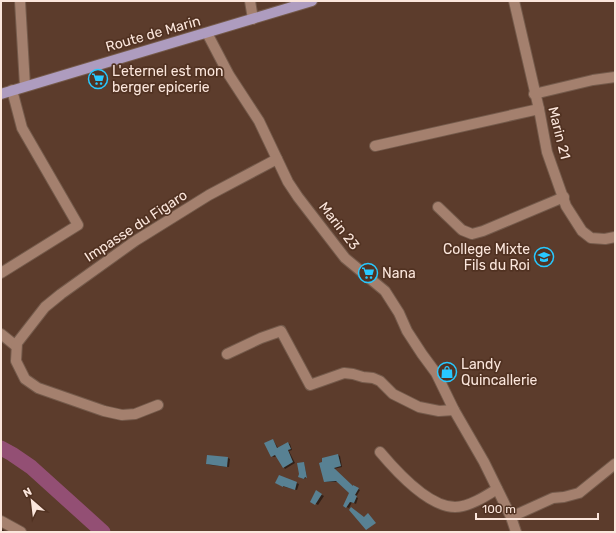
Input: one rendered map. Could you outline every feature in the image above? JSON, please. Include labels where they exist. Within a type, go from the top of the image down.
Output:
[{"type":"main road","name":"Route de Marin","points":[[1,94],[312,1]]},
{"type":"street","points":[[20,1],[25,86]]},
{"type":"street","points":[[250,1],[253,19]]},
{"type":"street","name":"Marin 21","points":[[514,1],[534,94],[539,109],[547,152],[566,206],[582,231],[591,238],[605,239],[615,237]]},
{"type":"street","name":"Marin 23","points":[[207,33],[229,74],[259,122],[288,182],[298,197],[312,213],[330,240],[345,258],[385,291],[400,313],[408,331],[436,373],[454,410],[484,462],[511,517],[516,532]]},
{"type":"street","points":[[534,94],[593,80],[615,77]]},
{"type":"street","points":[[1,273],[78,225],[22,128],[12,90]]},
{"type":"street","points":[[375,146],[539,109]]},
{"type":"street","name":"Impasse du Figaro","points":[[16,346],[45,308],[61,294],[135,241],[209,196],[277,159]]},
{"type":"street","points":[[438,207],[462,230],[472,234],[483,231],[564,197]]},
{"type":"street","points":[[227,354],[261,338],[281,331],[310,385],[344,373],[353,374],[380,381],[393,394],[419,407],[439,411],[454,410]]},
{"type":"street","points":[[1,334],[16,346],[16,361],[25,379],[44,391],[122,416],[135,414],[158,405]]},
{"type":"street","points":[[380,452],[390,464],[419,491],[437,503],[455,507],[473,502],[497,489]]},
{"type":"street","points":[[511,517],[553,498],[579,494],[615,464]]},
{"type":"street","points":[[1,521],[21,532]]},
{"type":"building","points":[[273,439],[277,448],[288,442],[291,449],[288,450],[293,462],[283,468],[275,455],[271,457],[264,443]]},
{"type":"building","points":[[338,454],[341,466],[334,468],[353,486],[359,488],[355,495],[357,496],[354,503],[350,502],[346,508],[343,506],[349,493],[336,481],[324,482],[319,463],[322,462],[322,458]]},
{"type":"building","points":[[207,455],[228,457],[227,467],[206,464]]},
{"type":"building","points":[[304,462],[307,478],[305,477],[304,479],[298,477],[299,474],[297,463]]},
{"type":"building","points":[[279,475],[297,482],[295,490],[275,483]]},
{"type":"building","points":[[316,490],[322,494],[315,505],[310,502]]},
{"type":"building","points":[[351,507],[364,517],[368,513],[376,523],[366,530],[349,510]]},
{"type":"waterway","points":[[1,448],[31,467],[103,532]]},
{"type":"place","name":"L'eternel est mon berger epicerie","points":[[98,79]]},
{"type":"place","name":"College Mixte Fils du Roi","points":[[544,257]]},
{"type":"place","name":"Nana","points":[[368,273]]},
{"type":"place","name":"Landy Quincallerie","points":[[447,372]]}]
